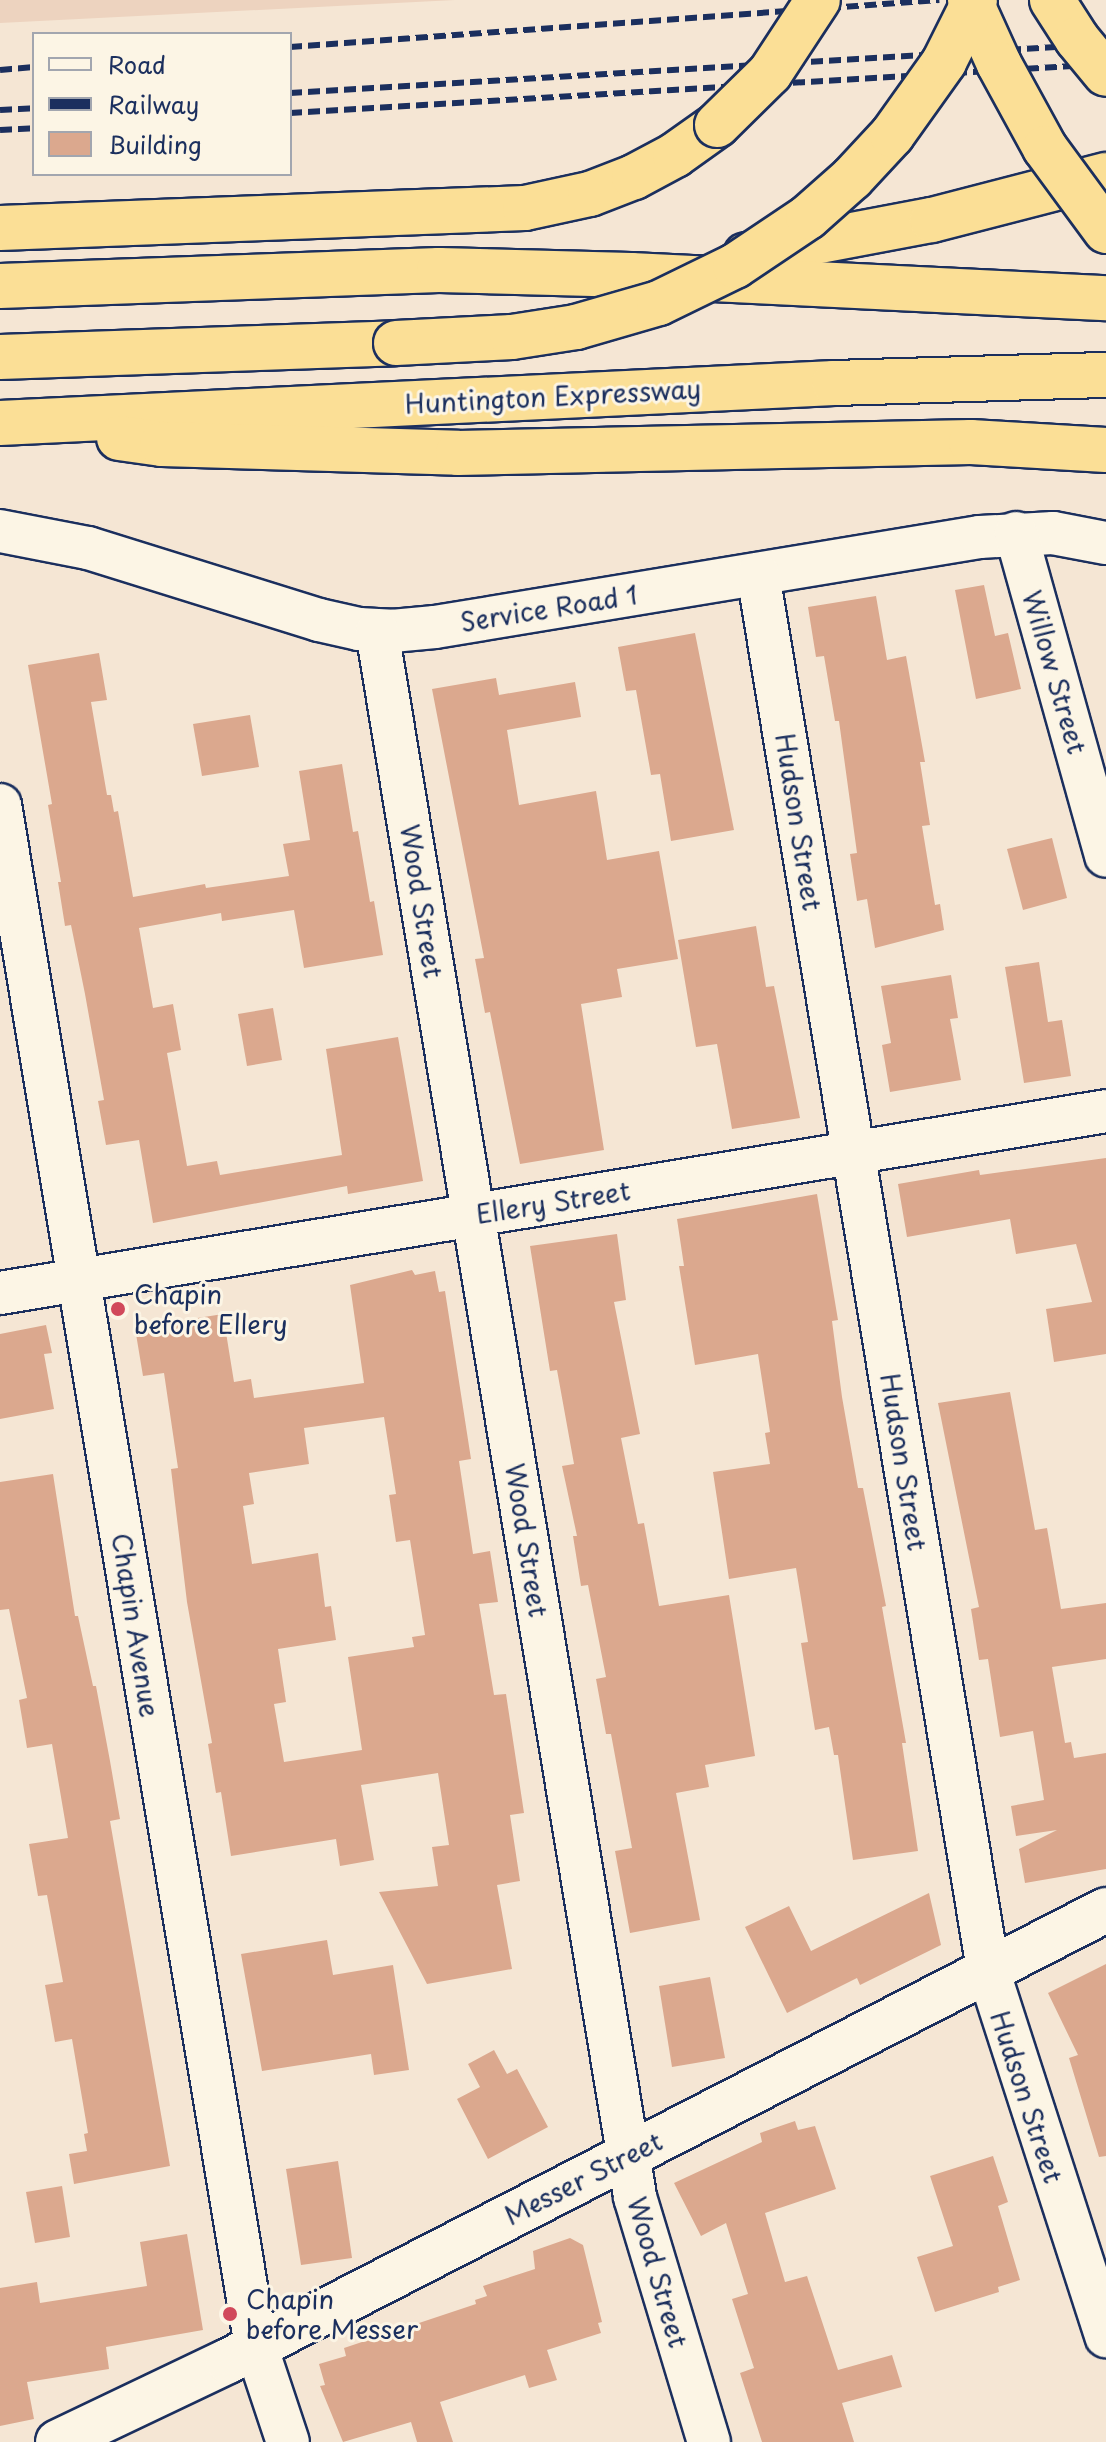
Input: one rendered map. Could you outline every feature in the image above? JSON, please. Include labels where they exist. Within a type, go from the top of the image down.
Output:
[{"type":"highway","points":[[0,228],[525,208],[569,200],[623,182],[675,155],[717,125],[770,73],[818,0]]},
{"type":"highway","points":[[972,0],[1029,120],[1063,175],[1106,231]]},
{"type":"highway","points":[[0,357],[501,338],[576,327],[659,303],[735,266],[808,217],[852,178],[892,135],[944,62],[972,0]]},
{"type":"highway","points":[[1052,0],[1077,39],[1106,74]]},
{"type":"highway","points":[[631,275],[901,227],[1106,175]]},
{"type":"highway","points":[[0,286],[439,270],[631,275],[1106,298]]},
{"type":"highway","name":"Huntington Expressway","points":[[3,423],[834,383],[1106,375]]},
{"type":"highway","points":[[3,423],[162,444],[309,450],[588,453],[971,442],[1106,450]]},
{"type":"street","name":"Service Road 1","points":[[0,531],[88,548],[319,620],[377,631],[435,627],[1016,533],[1068,535],[1106,543]]},
{"type":"street","name":"Willow Street","points":[[1016,533],[1106,856]]},
{"type":"street","name":"Hudson Street","points":[[758,574],[988,1970],[1106,2336]]},
{"type":"street","name":"Wood Street","points":[[377,631],[635,2197],[709,2442]]},
{"type":"street","name":"Chapin Avenue","points":[[0,805],[256,2346],[288,2442]]},
{"type":"street","name":"Ellery Street","points":[[0,1293],[1106,1111]]},
{"type":"street","name":"Messer Street","points":[[58,2442],[256,2346],[1106,1910]]},
{"type":"shaded area","points":[[0,0],[455,0],[0,23]]},
{"type":"building","points":[[984,585],[995,636],[1008,633],[1021,689],[976,699],[955,590]]},
{"type":"building","points":[[876,596],[887,660],[906,656],[925,762],[920,762],[930,825],[922,826],[935,905],[940,904],[944,930],[875,948],[867,899],[857,901],[850,854],[857,853],[839,721],[835,721],[824,656],[816,657],[808,607]]},
{"type":"building","points":[[695,633],[734,830],[671,841],[660,774],[651,775],[636,690],[626,691],[618,647]]},
{"type":"building","points":[[99,653],[107,700],[91,702],[107,795],[111,795],[114,812],[118,811],[133,897],[205,884],[206,888],[289,876],[283,844],[310,840],[299,771],[342,764],[353,832],[358,831],[370,902],[374,901],[383,955],[304,968],[294,910],[222,921],[221,913],[139,928],[153,1008],[173,1004],[181,1050],[167,1053],[187,1166],[217,1161],[220,1175],[342,1155],[326,1049],[398,1037],[423,1181],[348,1194],[347,1186],[153,1223],[139,1140],[106,1145],[98,1101],[104,1100],[85,994],[71,925],[65,926],[48,805],[52,804],[28,665]]},
{"type":"building","points":[[496,678],[499,695],[575,682],[581,717],[507,730],[519,805],[596,791],[607,860],[659,851],[678,959],[617,969],[622,997],[581,1004],[604,1150],[520,1164],[490,1012],[485,1013],[475,959],[484,958],[432,689]]},
{"type":"building","points":[[250,715],[259,767],[202,776],[193,724]]},
{"type":"building","points":[[1052,838],[1067,898],[1023,910],[1007,849]]},
{"type":"building","points":[[756,926],[766,987],[774,986],[800,1118],[732,1129],[717,1044],[696,1047],[678,940]]},
{"type":"building","points":[[1039,962],[1048,1022],[1062,1020],[1071,1076],[1024,1083],[1005,967]]},
{"type":"building","points":[[951,975],[958,1018],[950,1019],[961,1080],[890,1092],[882,1045],[891,1043],[881,986]]},
{"type":"building","points":[[273,1008],[282,1060],[247,1066],[238,1014]]},
{"type":"building","points":[[1106,1158],[1106,1354],[1054,1362],[1046,1309],[1092,1302],[1076,1244],[1016,1254],[1010,1219],[907,1237],[898,1184],[979,1170],[980,1175]]},
{"type":"building","points":[[817,1194],[838,1320],[832,1321],[842,1397],[858,1488],[863,1488],[886,1606],[882,1607],[906,1743],[902,1743],[918,1851],[853,1860],[838,1755],[834,1755],[829,1727],[815,1730],[801,1643],[808,1642],[796,1568],[729,1579],[713,1472],[770,1464],[765,1433],[770,1432],[758,1354],[695,1365],[679,1266],[684,1266],[677,1219]]},
{"type":"building","points":[[617,1234],[626,1300],[614,1302],[640,1434],[621,1438],[638,1524],[644,1523],[659,1606],[729,1595],[755,1756],[705,1765],[709,1787],[676,1793],[700,1920],[630,1933],[615,1851],[632,1848],[611,1734],[606,1734],[596,1679],[606,1677],[588,1585],[581,1586],[573,1536],[577,1536],[562,1466],[574,1464],[557,1370],[550,1371],[530,1246]]},
{"type":"building","points":[[412,1270],[415,1275],[435,1271],[439,1292],[445,1291],[471,1459],[459,1461],[473,1554],[490,1551],[498,1602],[479,1604],[494,1695],[506,1694],[524,1813],[510,1815],[520,1881],[497,1885],[512,1969],[427,1984],[379,1892],[438,1886],[432,1847],[449,1845],[438,1773],[361,1785],[374,1860],[340,1866],[336,1839],[231,1856],[221,1792],[216,1793],[208,1744],[212,1743],[187,1602],[171,1469],[178,1468],[164,1373],[143,1376],[135,1328],[223,1314],[234,1382],[251,1379],[254,1398],[364,1383],[350,1285]],"holes":[[[384,1417],[396,1494],[389,1495],[396,1542],[410,1540],[425,1635],[412,1637],[414,1647],[348,1657],[362,1750],[284,1762],[274,1704],[286,1702],[278,1649],[336,1640],[331,1606],[325,1607],[318,1553],[252,1564],[243,1506],[254,1504],[249,1473],[309,1464],[304,1428]]]},
{"type":"building","points":[[46,1325],[52,1353],[44,1354],[54,1409],[0,1419],[0,1334]]},
{"type":"building","points":[[1010,1392],[1035,1530],[1047,1528],[1061,1609],[1106,1603],[1106,1659],[1052,1667],[1065,1743],[1071,1742],[1074,1758],[1106,1753],[1106,1869],[1025,1883],[1019,1849],[1057,1830],[1016,1836],[1011,1806],[1044,1800],[1033,1731],[1000,1737],[988,1659],[979,1660],[971,1609],[979,1607],[938,1403]]},
{"type":"building","points":[[53,1474],[75,1616],[78,1616],[93,1686],[96,1686],[120,1819],[110,1821],[170,2166],[74,2184],[69,2154],[87,2151],[84,2134],[88,2133],[72,2039],[55,2042],[45,1985],[63,1982],[47,1895],[38,1896],[29,1844],[68,1838],[52,1744],[27,1748],[19,1700],[27,1698],[9,1609],[0,1610],[0,1482]]},
{"type":"building","points":[[929,1893],[941,1945],[860,1985],[857,1978],[787,2013],[745,1927],[789,1906],[811,1951]]},
{"type":"building","points":[[327,1940],[333,1975],[393,1965],[409,2070],[374,2075],[371,2054],[262,2071],[241,1954]]},
{"type":"building","points":[[1106,1964],[1106,2156],[1099,2157],[1069,2058],[1078,2055],[1048,1993]]},
{"type":"building","points":[[710,1977],[725,2058],[672,2067],[659,1986]]},
{"type":"building","points":[[494,2050],[507,2074],[517,2069],[548,2127],[488,2159],[457,2099],[480,2087],[468,2064]]},
{"type":"building","points":[[795,2121],[798,2130],[815,2126],[836,2189],[765,2213],[785,2282],[807,2276],[838,2370],[892,2355],[902,2387],[842,2403],[854,2442],[762,2442],[740,2373],[754,2368],[732,2299],[748,2294],[726,2223],[701,2236],[674,2183],[762,2142],[760,2133]]},
{"type":"building","points":[[993,2156],[1008,2202],[998,2206],[1020,2280],[998,2287],[999,2292],[935,2312],[917,2257],[953,2246],[930,2176]]},
{"type":"building","points":[[338,2161],[352,2258],[301,2265],[286,2169]]},
{"type":"building","points":[[62,2186],[70,2237],[35,2243],[26,2192]]},
{"type":"building","points":[[187,2234],[203,2330],[106,2347],[109,2369],[27,2382],[34,2419],[0,2426],[0,2288],[37,2282],[40,2303],[147,2286],[140,2242]]},
{"type":"building","points":[[570,2238],[583,2245],[602,2322],[598,2323],[601,2333],[547,2350],[557,2380],[529,2388],[525,2375],[440,2402],[453,2442],[417,2442],[411,2422],[343,2442],[320,2386],[325,2385],[319,2364],[346,2356],[344,2348],[476,2304],[475,2300],[487,2296],[483,2286],[535,2269],[533,2251]]},
{"type":"railway","points":[[292,47],[939,0]]},
{"type":"railway","points":[[292,93],[1106,44]]},
{"type":"railway","points":[[292,113],[1106,64]]},
{"type":"railway","points":[[0,70],[32,67]]},
{"type":"railway","points":[[0,110],[32,108]]},
{"type":"railway","points":[[0,130],[32,128]]},
{"type":"place","name":"Chapin before Ellery","points":[[118,1309]]},
{"type":"place","name":"Chapin before Messer","points":[[230,2314]]}]
